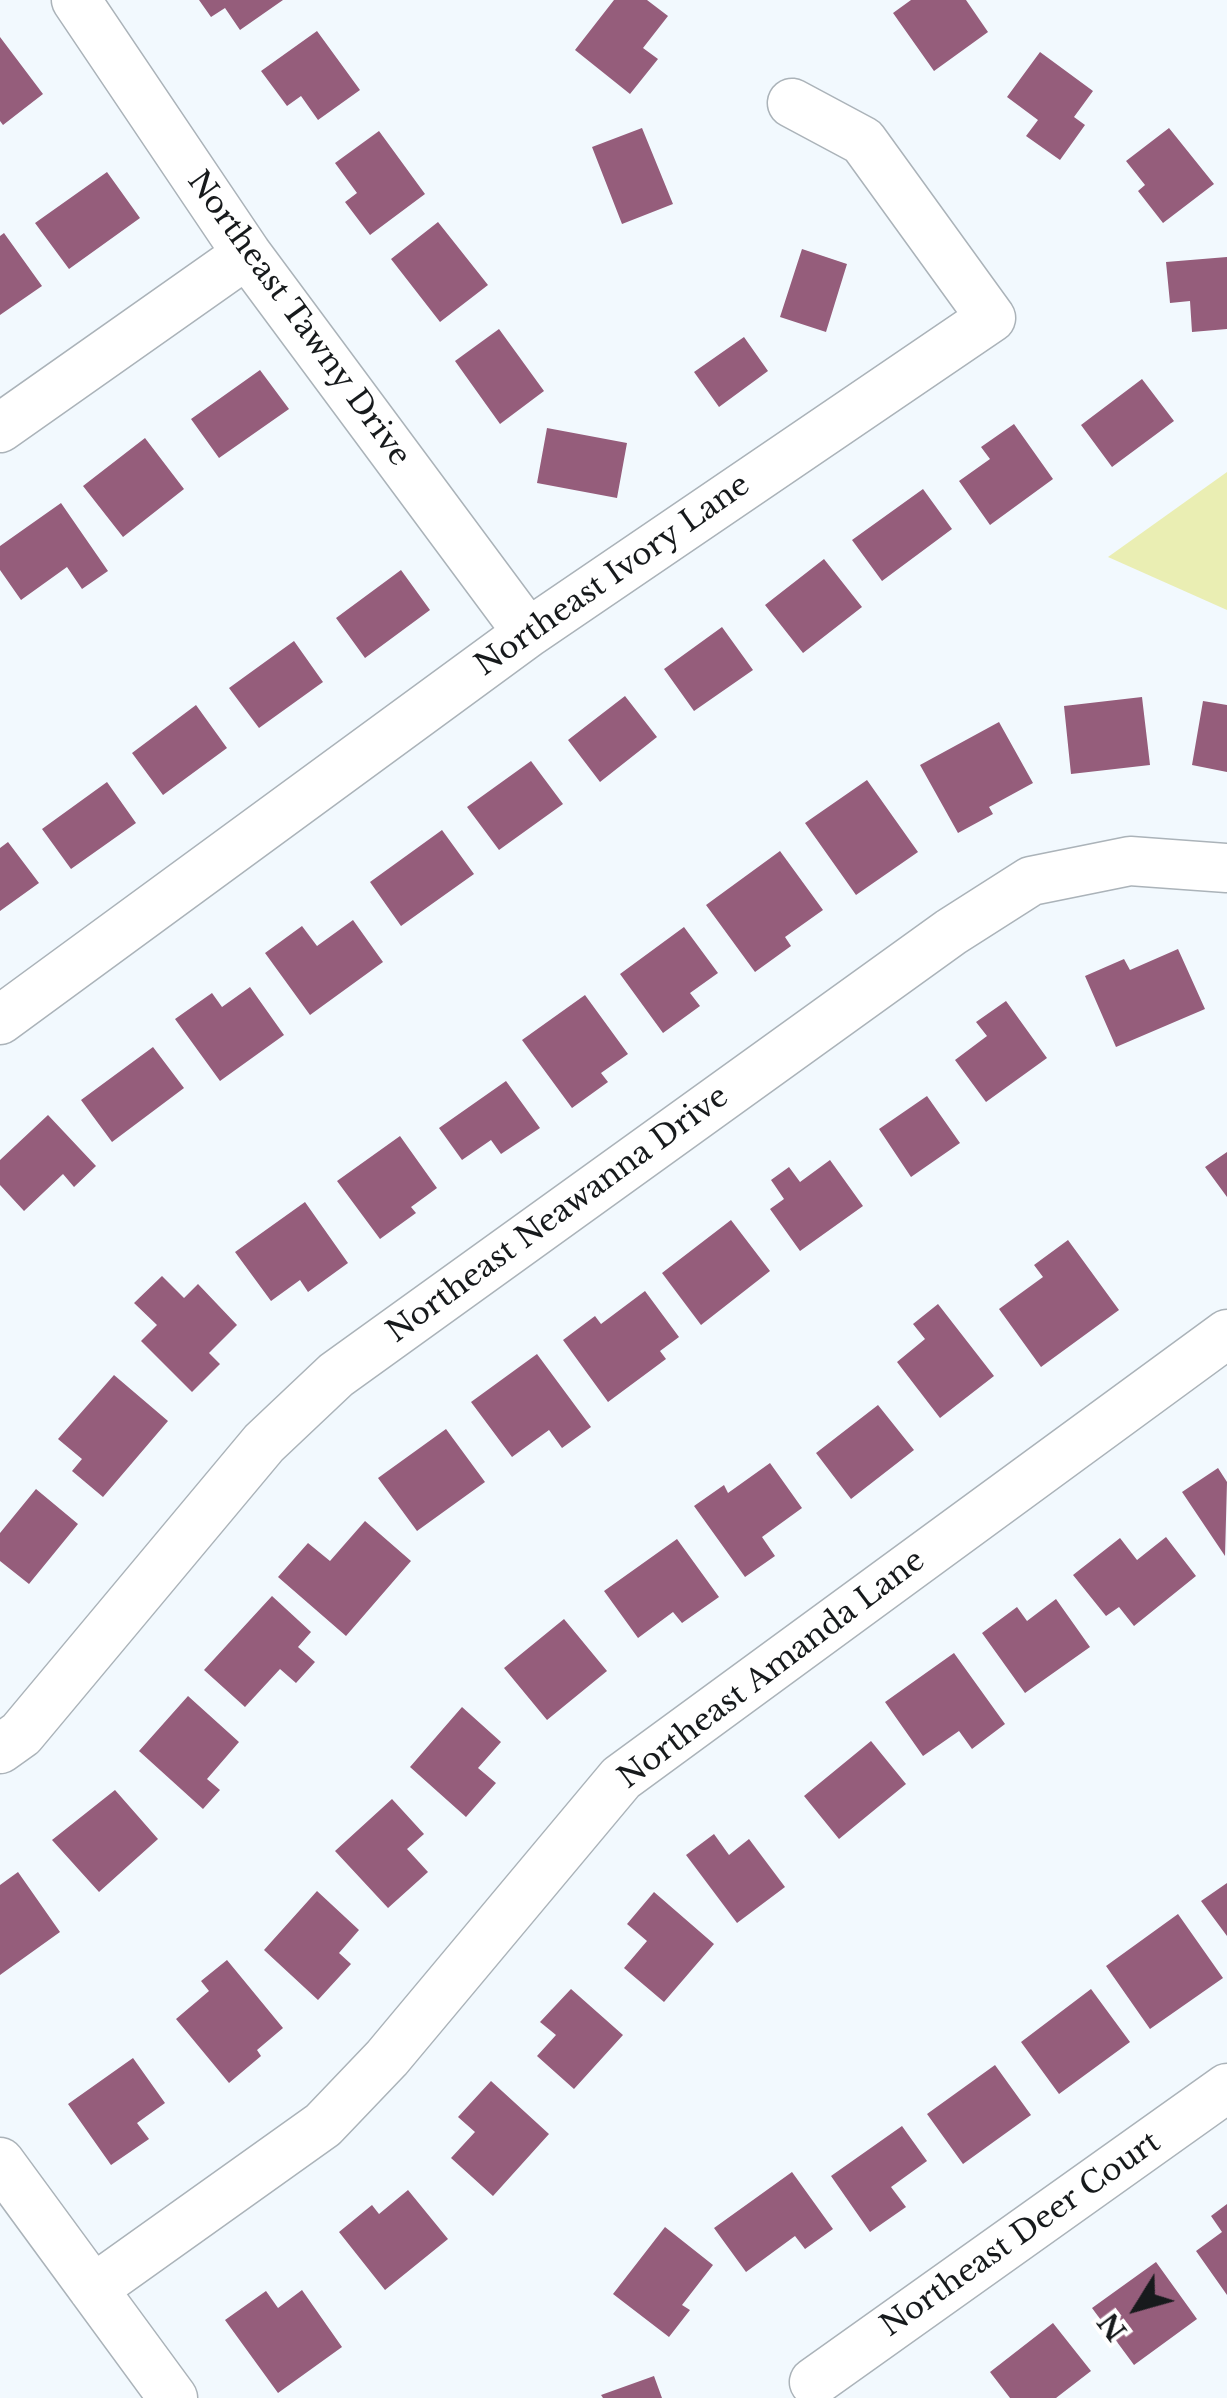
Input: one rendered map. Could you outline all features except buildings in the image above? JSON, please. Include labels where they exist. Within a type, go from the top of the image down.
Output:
[{"type":"street","name":"Northeast Tawny Drive","points":[[76,0],[247,254],[528,633]]},
{"type":"street","name":"Northeast Ivory Lane","points":[[0,1020],[528,633],[991,318],[863,142],[792,104]]},
{"type":"street","points":[[0,428],[247,254]]},
{"type":"street","name":"Northeast Neawanna Drive","points":[[0,1749],[21,1734],[264,1443],[336,1375],[919,955],[1031,881],[1130,861],[1227,868]]},
{"type":"street","name":"Northeast Amanda Lane","points":[[92,2289],[323,2125],[386,2058],[621,1778],[1227,1334]]},
{"type":"street","name":"Northeast Deer Court","points":[[814,2382],[1227,2088]]},
{"type":"street","points":[[0,2162],[173,2398]]},
{"type":"green space","points":[[1227,472],[1227,610],[1108,557]]}]
